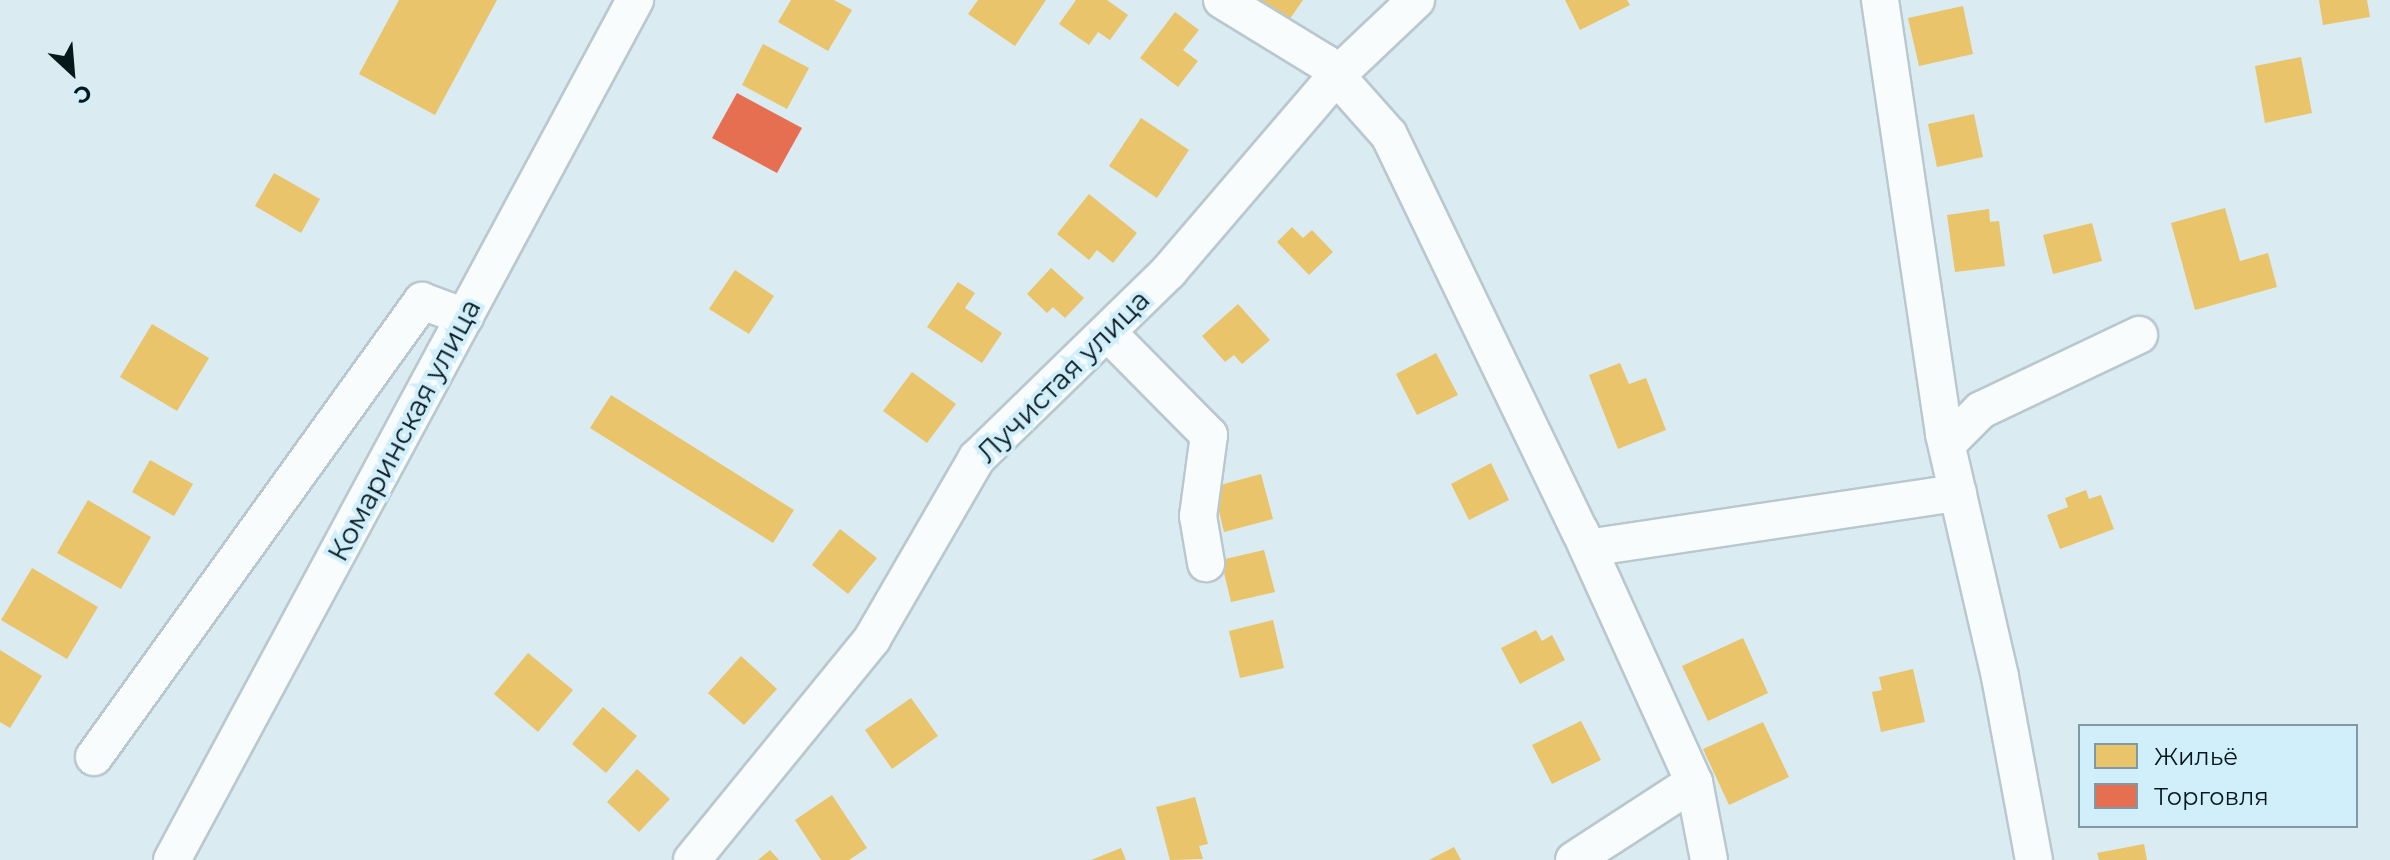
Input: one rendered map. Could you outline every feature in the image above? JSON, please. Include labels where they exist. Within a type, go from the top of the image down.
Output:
[{"type":"street","name":"Комаринская улица","points":[[172,860],[635,0]]},
{"type":"street","points":[[1222,0],[1337,75],[1389,135],[1421,194],[1588,548],[1694,782],[1709,860]]},
{"type":"street","name":"Лучистая улица","points":[[692,860],[872,639],[977,458],[1169,271],[1337,75],[1416,0]]},
{"type":"street","points":[[1880,0],[1947,444],[2034,860]]},
{"type":"street","points":[[94,757],[422,301],[465,317]]},
{"type":"street","points":[[1107,332],[1209,435],[1198,516],[1206,563]]},
{"type":"street","points":[[1947,444],[1981,410],[2139,335]]},
{"type":"street","points":[[1588,548],[1958,493]]},
{"type":"street","points":[[1574,860],[1694,782]]},
{"type":"building: Жильё","points":[[399,0],[497,0],[435,115],[359,74]]},
{"type":"building: Жильё","points":[[791,0],[834,0],[852,10],[828,51],[778,22]]},
{"type":"building: Жильё","points":[[978,0],[1046,0],[1015,46],[968,14]]},
{"type":"building: Жильё","points":[[1076,0],[1107,0],[1128,15],[1110,40],[1098,32],[1089,45],[1059,24]]},
{"type":"building: Жильё","points":[[1247,0],[1303,0],[1285,26]]},
{"type":"building: Жильё","points":[[1565,0],[1627,0],[1630,5],[1580,30]]},
{"type":"building: Жильё","points":[[2319,0],[2367,0],[2370,17],[2323,25]]},
{"type":"building: Жильё","points":[[1963,6],[1973,54],[1919,66],[1908,18]]},
{"type":"building: Жильё","points":[[1175,12],[1199,30],[1183,50],[1198,61],[1178,87],[1140,58]]},
{"type":"building: Жильё","points":[[763,44],[809,68],[787,109],[742,85]]},
{"type":"building: Жильё","points":[[2301,57],[2312,113],[2265,123],[2255,66]]},
{"type":"building: Жильё","points":[[1974,114],[1983,157],[1937,167],[1928,124]]},
{"type":"building: Жильё","points":[[1141,118],[1189,150],[1157,198],[1109,166]]},
{"type":"building: Жильё","points":[[274,173],[320,199],[301,233],[255,206]]},
{"type":"building: Жильё","points":[[1089,194],[1137,233],[1113,263],[1097,250],[1089,260],[1057,234]]},
{"type":"building: Жильё","points":[[2225,208],[2240,261],[2268,253],[2277,287],[2195,310],[2171,223]]},
{"type":"building: Жильё","points":[[1989,209],[1990,222],[1999,221],[2005,266],[1955,272],[1947,215]]},
{"type":"building: Жильё","points":[[2092,223],[2102,261],[2053,274],[2043,235]]},
{"type":"building: Жильё","points":[[1292,227],[1303,238],[1312,230],[1333,252],[1309,275],[1277,242]]},
{"type":"building: Жильё","points":[[1051,268],[1084,298],[1065,318],[1053,307],[1047,313],[1027,294]]},
{"type":"building: Жильё","points":[[735,270],[774,296],[749,334],[709,309]]},
{"type":"building: Жильё","points":[[958,282],[975,293],[965,308],[1002,333],[982,363],[927,327]]},
{"type":"building: Жильё","points":[[1238,304],[1270,340],[1242,364],[1234,355],[1225,362],[1202,336]]},
{"type":"building: Жильё","points":[[152,324],[209,358],[177,411],[120,377]]},
{"type":"building: Жильё","points":[[1436,353],[1458,395],[1417,415],[1396,374]]},
{"type":"building: Жильё","points":[[1620,363],[1629,384],[1646,378],[1666,430],[1618,449],[1589,375]]},
{"type":"building: Жильё","points":[[912,372],[956,404],[927,443],[883,411]]},
{"type":"building: Жильё","points":[[611,395],[794,510],[773,543],[590,428]]},
{"type":"building: Жильё","points":[[150,460],[193,484],[174,516],[132,492]]},
{"type":"building: Жильё","points":[[1491,463],[1509,500],[1469,520],[1451,484]]},
{"type":"building: Жильё","points":[[1261,474],[1273,519],[1224,532],[1213,487]]},
{"type":"building: Жильё","points":[[2086,490],[2089,499],[2101,495],[2114,529],[2060,549],[2047,515],[2068,507],[2065,498]]},
{"type":"building: Жильё","points":[[88,500],[151,537],[121,589],[57,553]]},
{"type":"building: Жильё","points":[[840,529],[877,558],[848,594],[812,565]]},
{"type":"building: Жильё","points":[[1264,550],[1275,592],[1231,602],[1221,560]]},
{"type":"building: Жильё","points":[[32,568],[98,607],[67,659],[1,620]]},
{"type":"building: Жильё","points":[[1273,620],[1284,668],[1240,678],[1229,631]]},
{"type":"building: Жильё","points":[[1536,630],[1542,641],[1552,635],[1565,660],[1520,684],[1501,648]]},
{"type":"building: Жильё","points":[[1743,638],[1768,693],[1708,721],[1682,666]]},
{"type":"building: Жильё","points":[[0,650],[42,676],[10,728],[0,722]]},
{"type":"building: Жильё","points":[[528,653],[573,690],[538,732],[494,694]]},
{"type":"building: Жильё","points":[[741,656],[777,689],[744,725],[708,693]]},
{"type":"building: Жильё","points":[[1913,669],[1925,722],[1881,732],[1872,692],[1882,690],[1879,677]]},
{"type":"building: Жильё","points":[[911,698],[938,736],[892,769],[865,730]]},
{"type":"building: Жильё","points":[[603,707],[637,736],[606,773],[572,744]]},
{"type":"building: Жильё","points":[[1581,721],[1601,760],[1552,784],[1532,745]]},
{"type":"building: Жильё","points":[[1763,722],[1789,777],[1729,805],[1703,749]]},
{"type":"building: Жильё","points":[[637,769],[670,799],[639,832],[607,802]]},
{"type":"building: Жильё","points":[[832,795],[867,848],[849,860],[821,860],[795,820]]},
{"type":"building: Жильё","points":[[1195,797],[1208,844],[1199,846],[1203,859],[1170,860],[1156,807]]},
{"type":"building: Жильё","points":[[2144,844],[2147,860],[2099,860],[2097,853]]},
{"type":"building: Жильё","points":[[1454,847],[1461,860],[1429,860]]},
{"type":"building: Жильё","points":[[1121,848],[1126,860],[1091,860]]},
{"type":"building: Жильё","points":[[770,850],[779,860],[758,860]]},
{"type":"building: Торговля","points":[[737,93],[802,128],[777,173],[712,138]]}]
